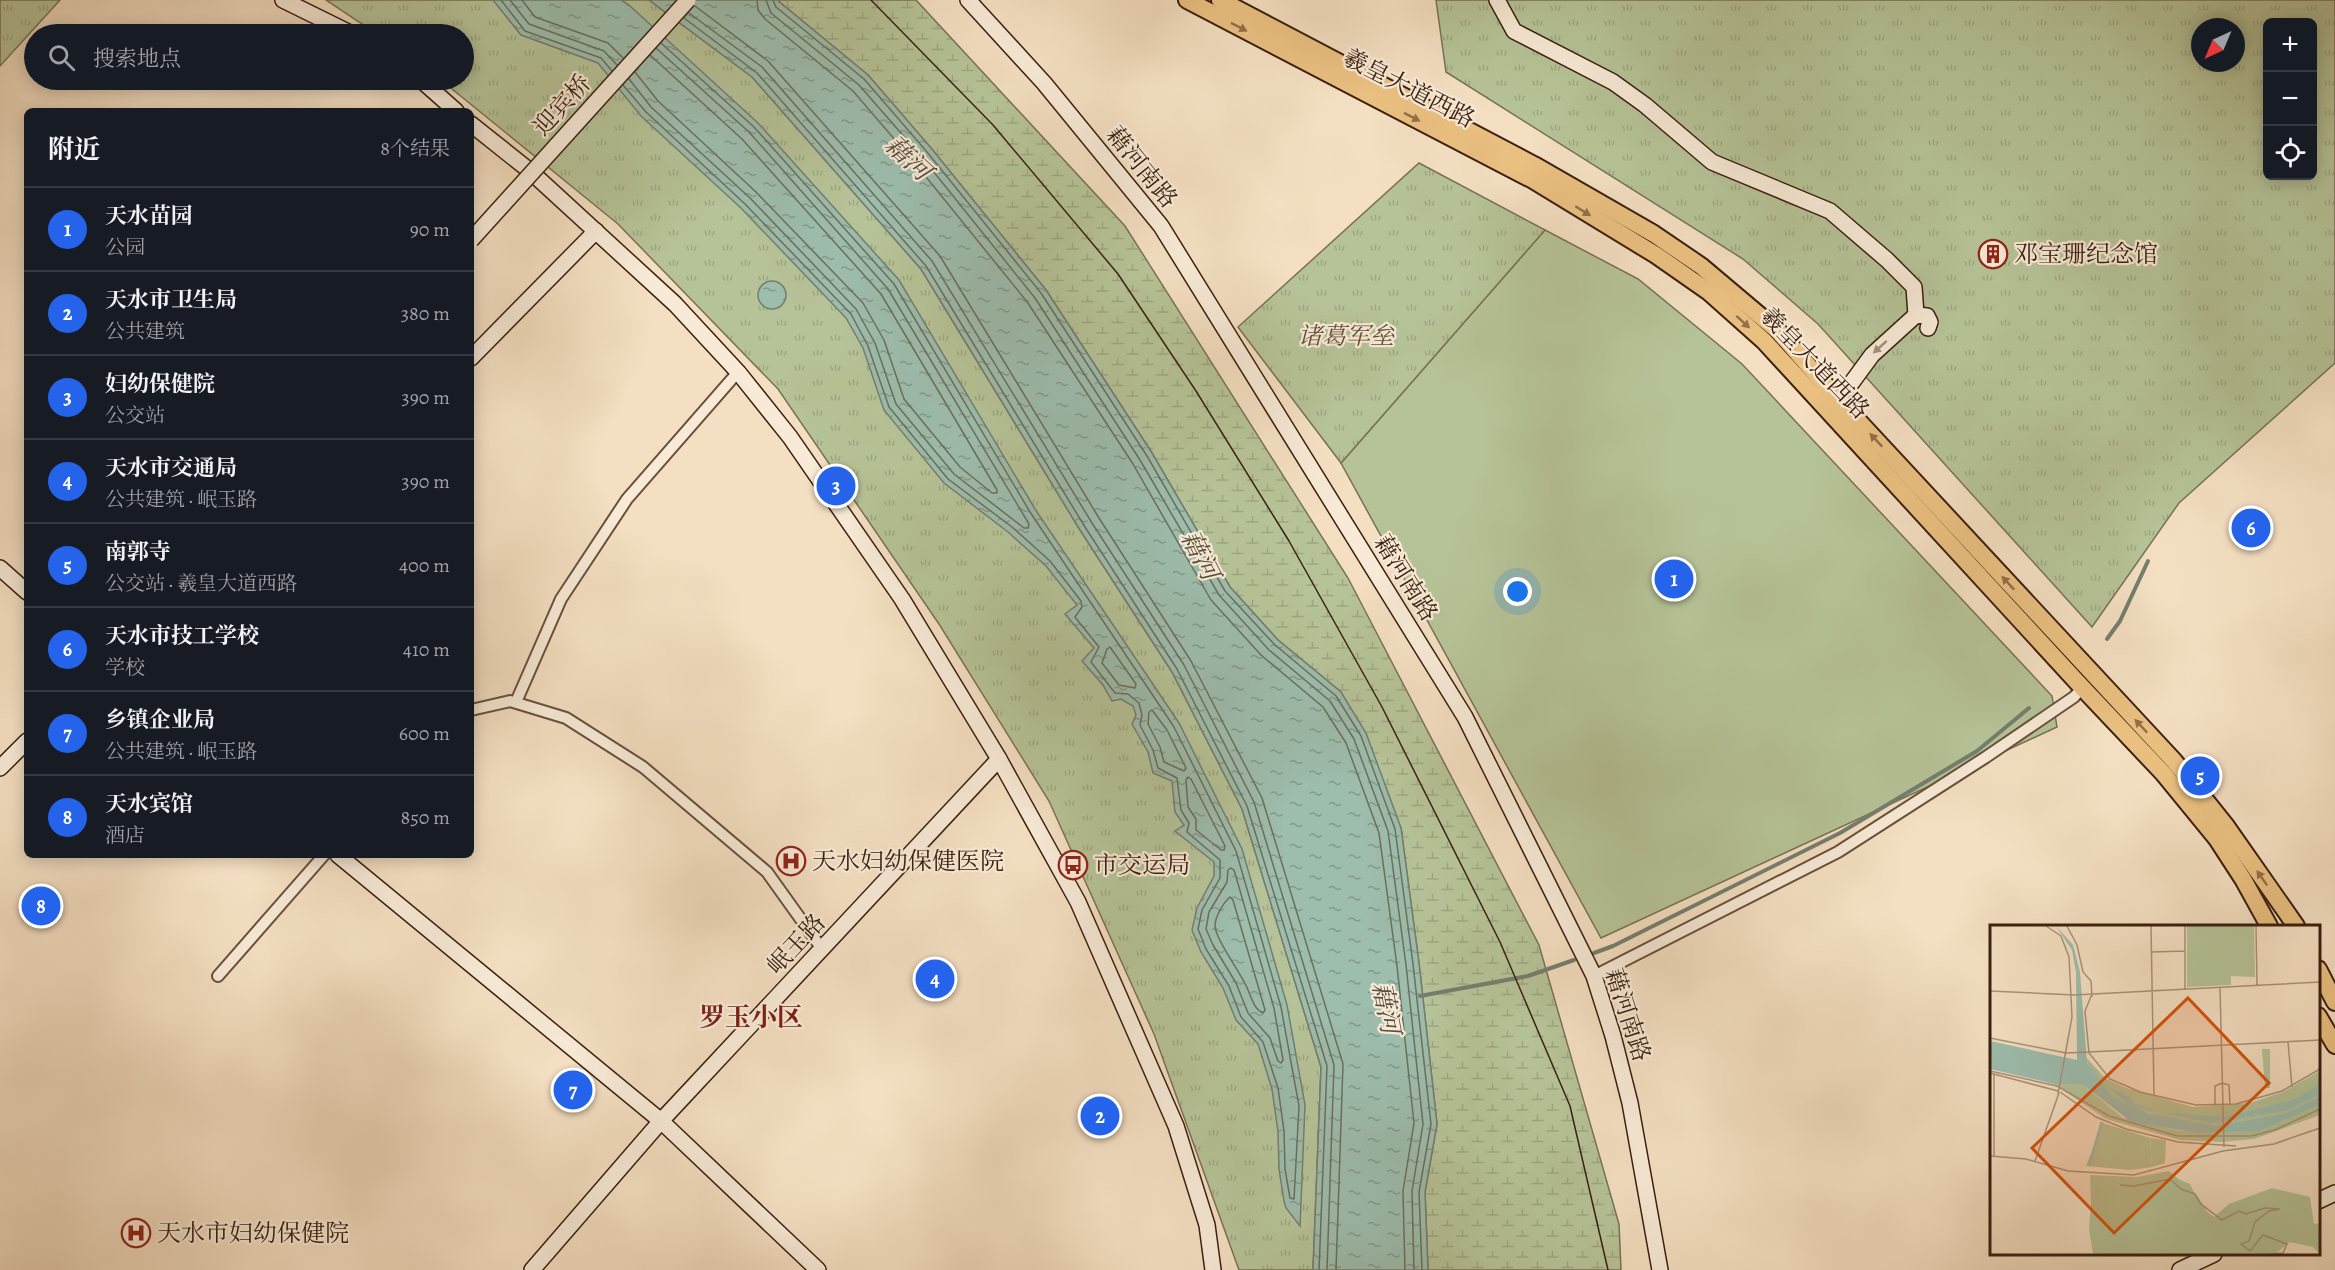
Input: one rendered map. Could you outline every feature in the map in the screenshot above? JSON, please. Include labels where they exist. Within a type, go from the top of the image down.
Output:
[{"type":"main road","points":[[283,0],[332,24]]},
{"type":"main road","name":"迎宾桥","points":[[474,237],[688,0]]},
{"type":"main road","name":"藉河南路","points":[[968,0],[1044,83],[1161,226],[1465,717],[1594,976],[1613,1036],[1630,1103],[1657,1265],[1670,1270]]},
{"type":"main road","name":"羲皇大道西路","points":[[1187,0],[1533,180],[1656,255],[1709,292],[1831,402],[2174,761],[2226,826],[2295,925]]},
{"type":"main road","name":"羲皇大道西路","points":[[1220,0],[1524,159],[1654,234],[1701,266],[1747,303],[1778,331],[1831,402],[2082,688],[2163,772],[2217,840],[2243,879],[2268,925]]},
{"type":"main road","points":[[1497,0],[1514,31],[1613,82],[1645,105],[1712,162],[1830,211],[1887,260],[1914,287],[1916,315]]},
{"type":"main road","points":[[432,90],[453,108]]},
{"type":"main road","points":[[474,127],[530,171],[675,304],[738,372],[790,437],[902,599],[999,759],[1078,902],[1176,1126],[1207,1225],[1213,1270]]},
{"type":"main road","points":[[474,355],[596,231]]},
{"type":"main road","points":[[1831,402],[1850,385],[1872,355],[1916,315],[1927,316],[1930,322],[1928,328]]},
{"type":"main road","points":[[0,568],[24,589]]},
{"type":"main road","points":[[0,768],[24,744]]},
{"type":"main road","name":"岷玉路","points":[[532,1270],[661,1121],[999,759]]},
{"type":"main road","points":[[342,858],[661,1121],[818,1270]]},
{"type":"main road","points":[[2320,971],[2335,1002]]},
{"type":"main road","points":[[2320,1018],[2335,1046]]},
{"type":"main road","points":[[2320,1200],[2335,1193]]},
{"type":"main road","points":[[2180,1270],[2212,1255]]},
{"type":"street","points":[[516,702],[561,599],[627,499],[738,372]]},
{"type":"street","points":[[1594,976],[1838,852],[1986,757],[2074,697],[2082,688]]},
{"type":"street","points":[[474,709],[510,700],[566,718],[643,767],[767,872],[822,949]]},
{"type":"street","points":[[218,976],[321,858]]},
{"type":"green space","points":[[0,0],[60,0],[38,24],[24,24],[24,40],[0,66]]},
{"type":"green space","points":[[326,0],[649,0],[752,77],[921,269],[1080,530],[1172,672],[1242,809],[1321,1067],[1313,1270],[1239,1270],[1154,1034],[1049,801],[939,624],[778,389],[618,224],[453,90],[474,90],[474,24],[362,24]]},
{"type":"green space","points":[[777,0],[916,0],[1125,226],[1348,578],[1539,945],[1619,1224],[1621,1270],[1428,1270],[1425,1192],[1437,1124],[1401,828],[1341,692],[1278,640],[1230,587],[1152,453],[1046,290],[931,148],[868,75]]},
{"type":"green space","points":[[1436,0],[2335,0],[2335,363],[2179,503],[2092,627],[1818,324],[1743,259],[1446,72]]},
{"type":"green space","name":"诸葛军垒","points":[[1419,163],[1545,230],[1341,463],[1238,327]]},
{"type":"green space","points":[[1545,230],[1638,279],[1742,364],[2052,696],[2057,727],[1601,938],[1341,463]]},
{"type":"water","points":[[493,0],[621,0],[629,5],[758,123],[899,280],[1035,509],[1179,723],[1242,849],[1287,1005],[1305,1105],[1300,1226],[1286,1208],[1284,1201],[1272,1089],[1258,1044],[1236,1020],[1223,988],[1201,952],[1192,930],[1197,908],[1214,876],[1214,862],[1175,831],[1184,825],[1175,812],[1172,781],[1153,773],[1148,752],[1132,724],[1136,715],[1133,706],[1121,699],[1112,701],[1103,685],[1082,661],[1094,648],[1065,614],[1077,605],[1046,566],[1008,532],[944,483],[884,410],[863,348],[846,318],[741,208],[641,116],[598,63],[521,35]]},
{"type":"water","name":"藉河","points":[[649,0],[777,0],[868,75],[931,148],[1046,290],[1152,453],[1230,587],[1278,640],[1341,692],[1366,733],[1401,828],[1437,1124],[1425,1192],[1428,1270],[1313,1270],[1321,1067],[1242,809],[1172,672],[1080,530],[921,269],[752,77]]},
{"type":"water","points":[[772,281],[782,285],[786,295],[782,305],[772,309],[762,305],[758,295],[762,285]]},
{"type":"waterway","points":[[2107,639],[2120,621],[2148,561]]},
{"type":"waterway","points":[[1594,953],[1613,946],[1840,833],[1977,751],[2029,708]]},
{"type":"waterway","points":[[1420,996],[1528,976],[1574,960]]},
{"type":"tram line","points":[[871,0],[993,125],[1118,274],[1196,391],[1289,541],[1382,707],[1500,942],[1570,1106],[1608,1270]]},
{"type":"place","name":"邓宝珊纪念馆","points":[[1993,254]]},
{"type":"place","name":"妇幼保健院","points":[[836,486]]},
{"type":"place","name":"天水市技工学校","points":[[2251,528]]},
{"type":"place","name":"天水苗园","points":[[1674,579]]},
{"type":"place","name":"南郭寺","points":[[2200,776]]},
{"type":"place","name":"天水妇幼保健医院","points":[[791,861]]},
{"type":"place","name":"市交运局","points":[[1073,865]]},
{"type":"place","name":"天水宾馆","points":[[41,906]]},
{"type":"place","name":"天水市交通局","points":[[935,979]]},
{"type":"place","name":"乡镇企业局","points":[[573,1090]]},
{"type":"place","name":"天水市卫生局","points":[[1100,1116]]},
{"type":"place","name":"天水市妇幼保健院","points":[[136,1233]]},
{"type":"district","name":"罗玉小区","points":[[751,1017]]}]
